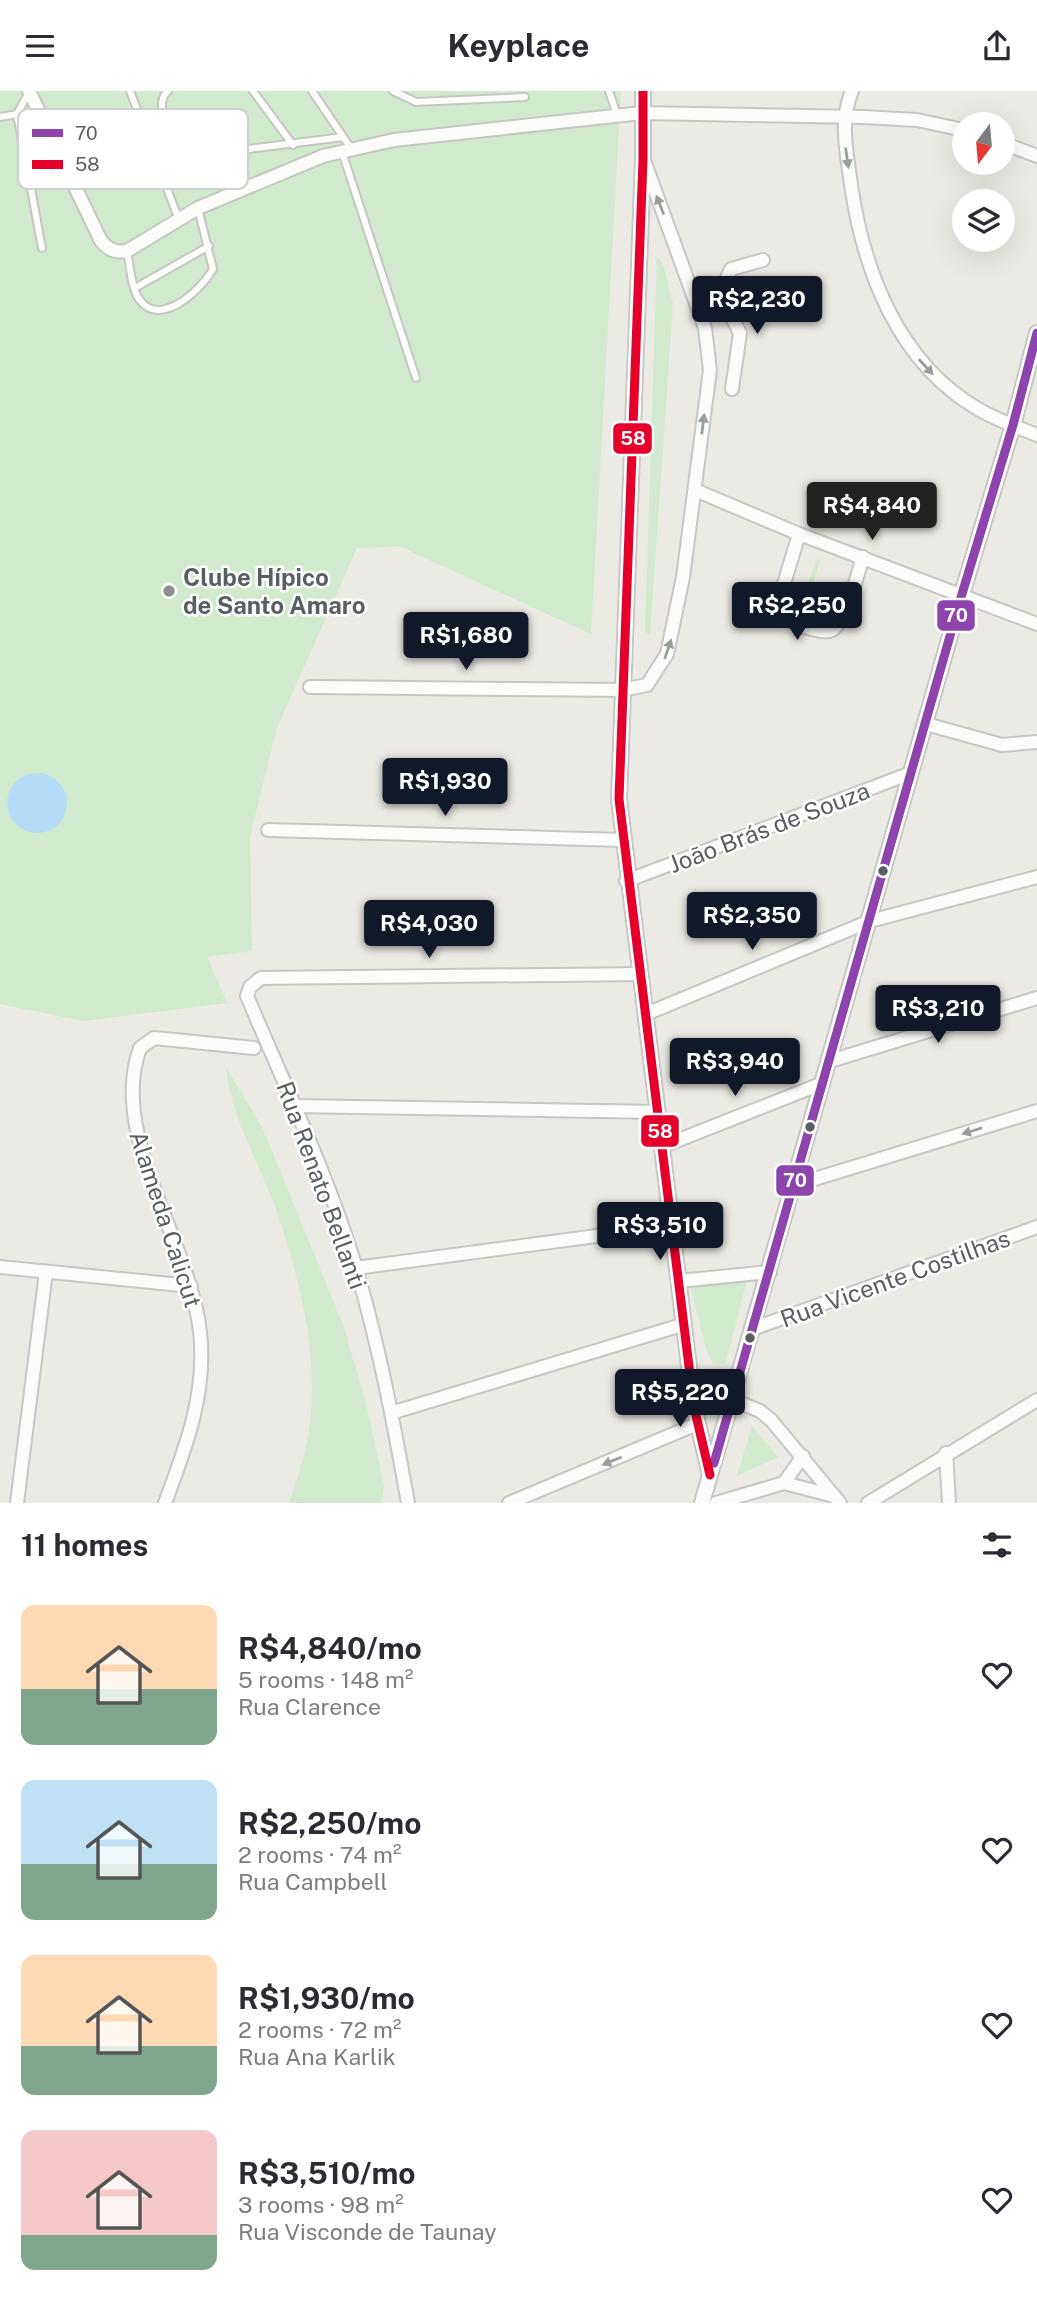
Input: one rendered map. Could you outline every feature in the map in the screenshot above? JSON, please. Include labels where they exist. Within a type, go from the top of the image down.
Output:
[{"type":"street","points":[[31,91],[39,109]]},
{"type":"street","points":[[643,91],[643,160],[618,767],[626,881],[646,1014],[690,1374],[697,1424],[710,1475]]},
{"type":"street","points":[[852,91],[844,136],[861,241],[887,308],[902,335],[941,382],[976,408],[1037,435]]},
{"type":"street","points":[[248,187],[323,156],[394,140],[617,115],[642,113],[846,116],[917,120],[952,127]]},
{"type":"street","points":[[1015,148],[1037,156]]},
{"type":"street","points":[[310,687],[622,690],[647,685],[667,654],[683,577],[695,490],[710,370],[709,348],[698,306],[643,160]]},
{"type":"street","points":[[77,189],[101,241],[108,249],[117,253],[127,251],[198,208],[244,189]]},
{"type":"street","points":[[698,306],[720,293],[731,269],[763,260]]},
{"type":"street","points":[[720,293],[740,333],[732,389]]},
{"type":"street","points":[[702,1503],[962,594],[1013,425],[1037,333]]},
{"type":"street","points":[[695,490],[799,534],[1037,624]]},
{"type":"street","points":[[799,534],[777,607],[785,618],[803,627],[825,631],[835,628],[843,615],[863,557]]},
{"type":"street","points":[[926,724],[1002,745],[1037,742]]},
{"type":"street","name":"João Brás de Souza","points":[[626,881],[911,773]]},
{"type":"street","points":[[268,829],[622,840]]},
{"type":"street","points":[[646,1014],[870,921],[1037,877]]},
{"type":"street","name":"Rua Renato Bellanti","points":[[408,1503],[391,1413],[356,1268],[295,1106],[247,996],[250,988],[261,978],[640,974]]},
{"type":"street","points":[[830,1061],[1037,998]]},
{"type":"street","name":"Alameda Calicut","points":[[165,1503],[195,1419],[200,1380],[200,1332],[191,1286],[136,1128],[131,1096],[136,1057],[146,1041],[154,1038],[254,1048]]},
{"type":"street","points":[[661,1147],[822,1083]]},
{"type":"street","points":[[295,1106],[657,1112]]},
{"type":"street","points":[[795,1185],[1037,1111]]},
{"type":"street","points":[[356,1268],[672,1226]]},
{"type":"street","name":"Rua Vicente Costilhas","points":[[752,1329],[1037,1227]]},
{"type":"street","points":[[0,1267],[191,1286]]},
{"type":"street","points":[[17,1503],[46,1272]]},
{"type":"street","points":[[680,1282],[770,1272]]},
{"type":"street","points":[[391,1413],[685,1324]]},
{"type":"street","points":[[690,1374],[733,1400],[760,1411],[803,1456],[836,1501]]},
{"type":"street","points":[[868,1503],[1037,1400]]},
{"type":"street","points":[[509,1503],[697,1424]]},
{"type":"street","points":[[946,1454],[949,1503]]},
{"type":"street","points":[[784,1483],[803,1456]]},
{"type":"street","points":[[716,1503],[784,1483],[836,1501]]},
{"type":"lane","points":[[20,109],[31,91]]},
{"type":"lane","points":[[130,91],[137,109]]},
{"type":"lane","points":[[160,109],[161,100],[168,91]]},
{"type":"lane","points":[[253,91],[293,145]]},
{"type":"lane","points":[[312,91],[343,137],[416,378]]},
{"type":"lane","points":[[393,91],[416,102],[525,97]]},
{"type":"lane","points":[[609,91],[617,115]]},
{"type":"lane","points":[[0,117],[17,114],[18,119]]},
{"type":"lane","points":[[248,151],[343,137]]},
{"type":"lane","points":[[31,189],[42,248]]},
{"type":"lane","points":[[167,189],[179,220]]},
{"type":"lane","points":[[127,251],[137,298],[149,309],[163,310],[181,302],[207,279],[213,269],[198,208]]},
{"type":"lane","points":[[135,288],[209,246]]},
{"type":"green space","name":"Clube Hípico de Santo Amaro","points":[[0,91],[621,91],[591,634],[399,546],[357,548],[276,730],[250,837],[252,951],[207,957],[227,1003],[83,1021],[0,1004]]},
{"type":"green space","points":[[657,256],[664,267],[673,304],[650,634],[645,632]]},
{"type":"green space","points":[[820,559],[806,611],[798,609],[817,560]]},
{"type":"green space","points":[[226,1067],[263,1129],[343,1325],[365,1399],[384,1485],[382,1503],[289,1503],[304,1454],[311,1417],[311,1356],[307,1325],[284,1235],[239,1121]]},
{"type":"green space","points":[[747,1281],[725,1364],[713,1363],[706,1349],[690,1286]]},
{"type":"green space","points":[[752,1426],[778,1457],[737,1476]]},
{"type":"water","points":[[37,773],[54,778],[62,786],[67,803],[62,820],[54,828],[37,833],[20,828],[12,820],[7,803],[12,786],[20,778]]},
{"type":"transit line","name":"58","points":[[643,91],[643,160],[619,799],[694,1407],[710,1475]]},
{"type":"transit line","name":"70","points":[[714,1463],[962,594],[1013,425],[1037,333]]},
{"type":"place","name":"Clube Hípico de Santo Amaro","points":[[169,591]]}]
